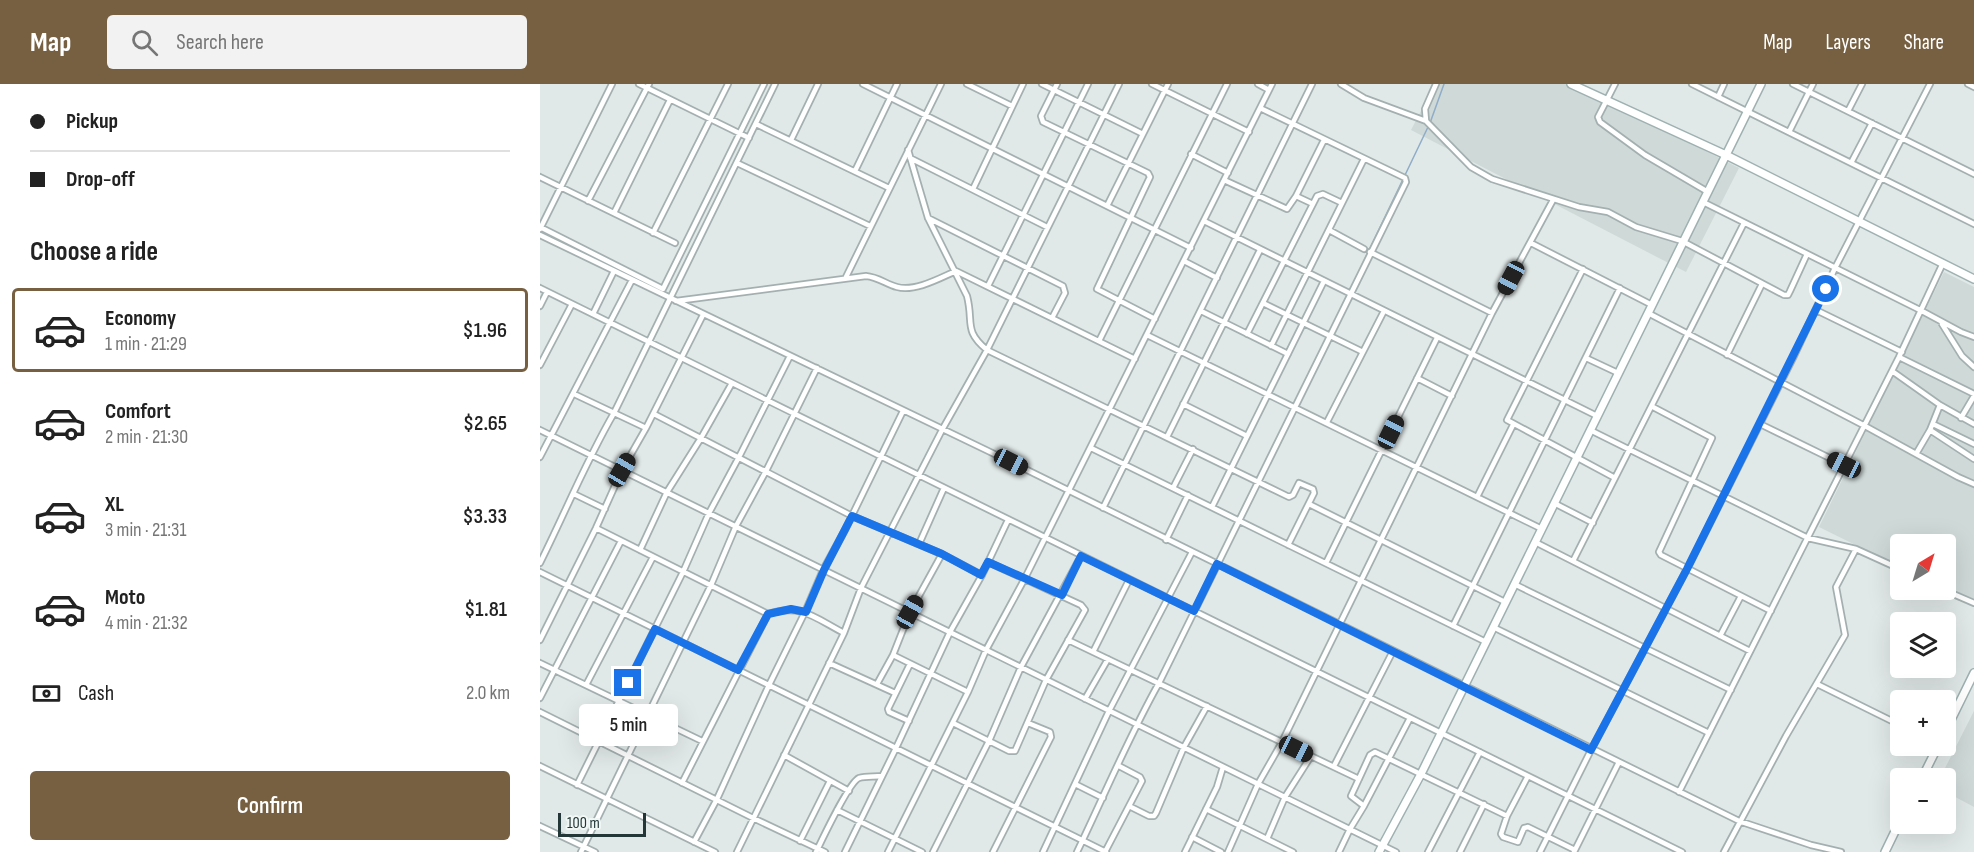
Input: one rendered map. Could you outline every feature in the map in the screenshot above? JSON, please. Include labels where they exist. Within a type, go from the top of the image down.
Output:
[{"type":"street","points":[[612,84],[540,228],[663,289],[764,84]]},
{"type":"street","points":[[639,84],[648,86],[670,100],[749,138]]},
{"type":"street","points":[[653,233],[728,84]]},
{"type":"street","points":[[540,563],[574,494],[590,454],[673,300],[775,84]]},
{"type":"street","points":[[790,140],[818,84]]},
{"type":"street","points":[[863,84],[1191,248]]},
{"type":"street","points":[[855,171],[897,84]]},
{"type":"street","points":[[846,277],[941,84]]},
{"type":"street","points":[[967,84],[1012,106]]},
{"type":"street","points":[[973,189],[1023,84]]},
{"type":"street","points":[[1042,84],[1143,134]]},
{"type":"street","points":[[1057,84],[1041,119],[1043,122],[1150,177],[1097,287],[1155,319]]},
{"type":"street","points":[[988,286],[1089,84]]},
{"type":"street","points":[[737,852],[844,633],[861,588],[891,534],[942,430],[987,350],[1119,84]]},
{"type":"street","points":[[1152,84],[1249,132]]},
{"type":"street","points":[[1107,206],[1168,84]]},
{"type":"street","points":[[1099,341],[1227,84]]},
{"type":"street","points":[[1258,84],[1269,90]]},
{"type":"street","points":[[888,852],[953,723],[986,650],[1046,538],[1272,84]]},
{"type":"street","points":[[1102,508],[1312,84]]},
{"type":"street","points":[[1341,84],[1364,98],[1426,121],[1471,168],[1492,179],[1553,200],[1608,212],[1643,230],[1682,241],[1784,295],[1788,295],[1807,254]]},
{"type":"street","points":[[1426,121],[1425,109],[1436,84]]},
{"type":"street","points":[[1571,84],[1726,155],[1974,279]]},
{"type":"street","points":[[1587,84],[1588,92]]},
{"type":"street","points":[[1615,84],[1598,117],[1600,122],[1646,155],[1708,192]]},
{"type":"street","points":[[1692,84],[1974,224]]},
{"type":"street","points":[[1718,97],[1724,84]]},
{"type":"street","points":[[1381,849],[1421,774],[1761,84]]},
{"type":"street","points":[[1793,84],[1974,174]]},
{"type":"street","points":[[1789,132],[1813,84]]},
{"type":"street","points":[[1848,111],[1862,84]]},
{"type":"street","points":[[1540,852],[1724,497],[1836,268],[1930,84]]},
{"type":"street","points":[[1968,84],[1974,87]]},
{"type":"street","points":[[588,201],[648,86]]},
{"type":"street","points":[[614,213],[670,100]]},
{"type":"street","points":[[1077,852],[1119,766],[1136,724],[1159,683],[1406,180],[1260,108]]},
{"type":"street","points":[[1851,163],[1872,123]]},
{"type":"street","points":[[756,124],[889,188]]},
{"type":"street","points":[[1224,180],[1287,209],[1324,140]]},
{"type":"street","points":[[908,150],[928,218],[968,296],[973,338],[987,350],[1289,497],[1301,483],[1314,491],[1288,545]]},
{"type":"street","points":[[1191,154],[1228,172]]},
{"type":"street","points":[[910,158],[1047,227]]},
{"type":"street","points":[[1271,346],[1364,159]]},
{"type":"street","points":[[737,163],[870,226]]},
{"type":"street","points":[[540,177],[675,243]]},
{"type":"street","points":[[1247,334],[1317,196],[1323,194],[1342,203]]},
{"type":"street","points":[[1296,196],[1313,204]]},
{"type":"street","points":[[1227,852],[1258,784],[1282,742],[1492,313],[1553,200]]},
{"type":"street","points":[[1703,202],[1974,337]]},
{"type":"street","points":[[928,218],[1065,289],[1052,318]]},
{"type":"street","points":[[1204,221],[1597,416]]},
{"type":"street","points":[[1573,561],[1744,223]]},
{"type":"street","points":[[1329,231],[1364,249]]},
{"type":"street","points":[[540,235],[817,368],[1739,821],[1811,845],[1841,852]]},
{"type":"street","points":[[1531,243],[1652,304]]},
{"type":"street","points":[[1167,437],[1260,250]]},
{"type":"street","points":[[1371,252],[1492,313]]},
{"type":"street","points":[[1184,261],[1217,278]]},
{"type":"street","points":[[1679,792],[1901,355],[1943,263]]},
{"type":"street","points":[[1582,269],[1507,417],[1508,422],[1616,478]]},
{"type":"street","points":[[593,314],[615,271]]},
{"type":"street","points":[[673,300],[780,288],[846,277],[874,277],[902,288],[916,286],[956,271],[1135,359]]},
{"type":"street","points":[[540,457],[632,280]]},
{"type":"street","points":[[1212,507],[1324,282]]},
{"type":"street","points":[[1727,355],[1762,284]]},
{"type":"street","points":[[540,288],[1682,852]]},
{"type":"street","points":[[1453,626],[1620,288]]},
{"type":"street","points":[[540,306],[547,292]]},
{"type":"street","points":[[1263,303],[1363,352]]},
{"type":"street","points":[[540,365],[572,304]]},
{"type":"street","points":[[1816,310],[1974,395],[1961,418]]},
{"type":"street","points":[[1201,311],[1288,354]]},
{"type":"street","points":[[1327,422],[1384,311]]},
{"type":"street","points":[[1648,313],[1974,484]]},
{"type":"street","points":[[540,640],[622,470],[654,414],[703,315]]},
{"type":"street","points":[[1941,321],[1962,356],[1974,367]]},
{"type":"street","points":[[1147,335],[1542,529]]},
{"type":"street","points":[[1326,563],[1437,338]]},
{"type":"street","points":[[577,785],[683,572],[709,513],[790,356]]},
{"type":"street","points":[[1586,358],[1618,373]]},
{"type":"street","points":[[582,849],[711,585],[736,526],[817,368]]},
{"type":"street","points":[[1892,372],[1961,418],[1974,424]]},
{"type":"street","points":[[1417,378],[1452,396]]},
{"type":"street","points":[[640,550],[667,492],[732,383]]},
{"type":"street","points":[[574,394],[646,428]]},
{"type":"street","points":[[1183,404],[1247,436]]},
{"type":"street","points":[[1916,454],[1941,405]]},
{"type":"street","points":[[1653,406],[1712,438],[1659,550],[1661,555],[1771,611]]},
{"type":"street","points":[[694,842],[717,799],[824,570],[903,411]]},
{"type":"street","points":[[654,414],[852,516],[942,554],[981,575]]},
{"type":"street","points":[[1760,424],[1844,465]]},
{"type":"street","points":[[1933,424],[1974,444]]},
{"type":"street","points":[[1477,497],[1514,425]]},
{"type":"street","points":[[540,430],[1350,829],[1381,849],[1396,852]]},
{"type":"street","points":[[1590,430],[1808,538],[1856,549],[1890,564]]},
{"type":"street","points":[[1930,430],[1974,459]]},
{"type":"street","points":[[1091,448],[1486,642]]},
{"type":"street","points":[[1173,488],[1192,449]]},
{"type":"street","points":[[919,544],[944,488]]},
{"type":"street","points":[[574,494],[605,509]]},
{"type":"street","points":[[1166,540],[1188,495]]},
{"type":"street","points":[[1554,503],[1593,523]]},
{"type":"street","points":[[1309,504],[1505,602]]},
{"type":"street","points":[[844,852],[950,632],[1008,520]]},
{"type":"street","points":[[596,528],[768,614],[791,609],[806,612],[844,633]]},
{"type":"street","points":[[540,698],[621,541]]},
{"type":"street","points":[[1535,542],[1750,651]]},
{"type":"street","points":[[1724,852],[1739,821],[1845,635],[1836,586],[1856,549]]},
{"type":"street","points":[[1043,852],[1109,711],[1192,552]]},
{"type":"street","points":[[877,684],[893,655],[910,612],[942,554]]},
{"type":"street","points":[[933,852],[989,741],[1021,667],[1062,595],[1081,556]]},
{"type":"street","points":[[586,685],[653,557]]},
{"type":"street","points":[[953,723],[1012,752],[1028,723],[1046,680],[1085,610],[1082,605],[1062,595],[988,562]]},
{"type":"street","points":[[540,572],[1105,852],[1142,778],[1119,766]]},
{"type":"street","points":[[1093,652],[1129,580]]},
{"type":"street","points":[[1514,584],[1731,690]]},
{"type":"street","points":[[1956,595],[1974,603]]},
{"type":"street","points":[[1720,636],[1741,596]]},
{"type":"street","points":[[682,783],[768,614]]},
{"type":"street","points":[[1493,627],[1709,733]]},
{"type":"street","points":[[1068,640],[1359,779]]},
{"type":"street","points":[[1334,766],[1393,651]]},
{"type":"street","points":[[893,655],[968,692]]},
{"type":"street","points":[[1085,699],[1108,659]]},
{"type":"street","points":[[540,663],[702,741]]},
{"type":"street","points":[[829,663],[895,693]]},
{"type":"street","points":[[909,721],[888,710],[910,664]]},
{"type":"street","points":[[1956,710],[1974,673]]},
{"type":"street","points":[[1817,684],[1890,720]]},
{"type":"street","points":[[1129,806],[1149,816],[1156,813],[1184,747],[1207,706]]},
{"type":"street","points":[[540,712],[825,852]]},
{"type":"street","points":[[1339,852],[1410,718]]},
{"type":"street","points":[[993,852],[1051,737],[1050,732],[1028,723]]},
{"type":"street","points":[[1365,806],[1354,800],[1352,796],[1372,752],[1507,816]]},
{"type":"street","points":[[1428,852],[1480,752]]},
{"type":"street","points":[[784,755],[849,791]]},
{"type":"street","points":[[1267,839],[1285,797],[1311,756]]},
{"type":"street","points":[[1528,776],[1507,816],[1502,831],[1503,837],[1518,842],[1524,828],[1527,827],[1574,851],[1619,762]]},
{"type":"street","points":[[540,766],[715,852]]},
{"type":"street","points":[[1185,852],[1217,786],[1223,767]]},
{"type":"street","points":[[817,850],[837,810],[857,779],[882,776]]},
{"type":"street","points":[[800,841],[830,781]]},
{"type":"street","points":[[1075,784],[1102,798]]},
{"type":"street","points":[[1460,852],[1484,804]]},
{"type":"street","points":[[1206,809],[1293,852]]},
{"type":"street","points":[[837,810],[922,852]]},
{"type":"street","points":[[540,826],[582,849],[595,852]]},
{"type":"street","points":[[1885,852],[1894,834]]},
{"type":"street","points":[[1192,837],[1221,852]]},
{"type":"street","points":[[1273,852],[1277,844]]},
{"type":"shaded area","points":[[1435,84],[1575,84],[1739,168],[1686,272],[1411,130]]},
{"type":"shaded area","points":[[1944,272],[1974,287],[1974,603],[1956,594],[1956,534],[1890,534],[1890,562],[1819,527]]},
{"type":"shaded area","points":[[1974,711],[1974,807],[1956,797],[1956,768],[1945,768],[1951,756],[1956,756],[1956,746]]},
{"type":"waterway","points":[[1430,123],[1444,84]]},
{"type":"waterway","points":[[1351,288],[1428,127]]},
{"type":"route","points":[[628,683],[655,629],[738,670],[768,614],[791,609],[806,612],[824,570],[852,516],[942,554],[981,575],[988,562],[1062,595],[1081,556],[1194,611],[1217,564],[1591,750],[1667,609],[1826,289]]}]
